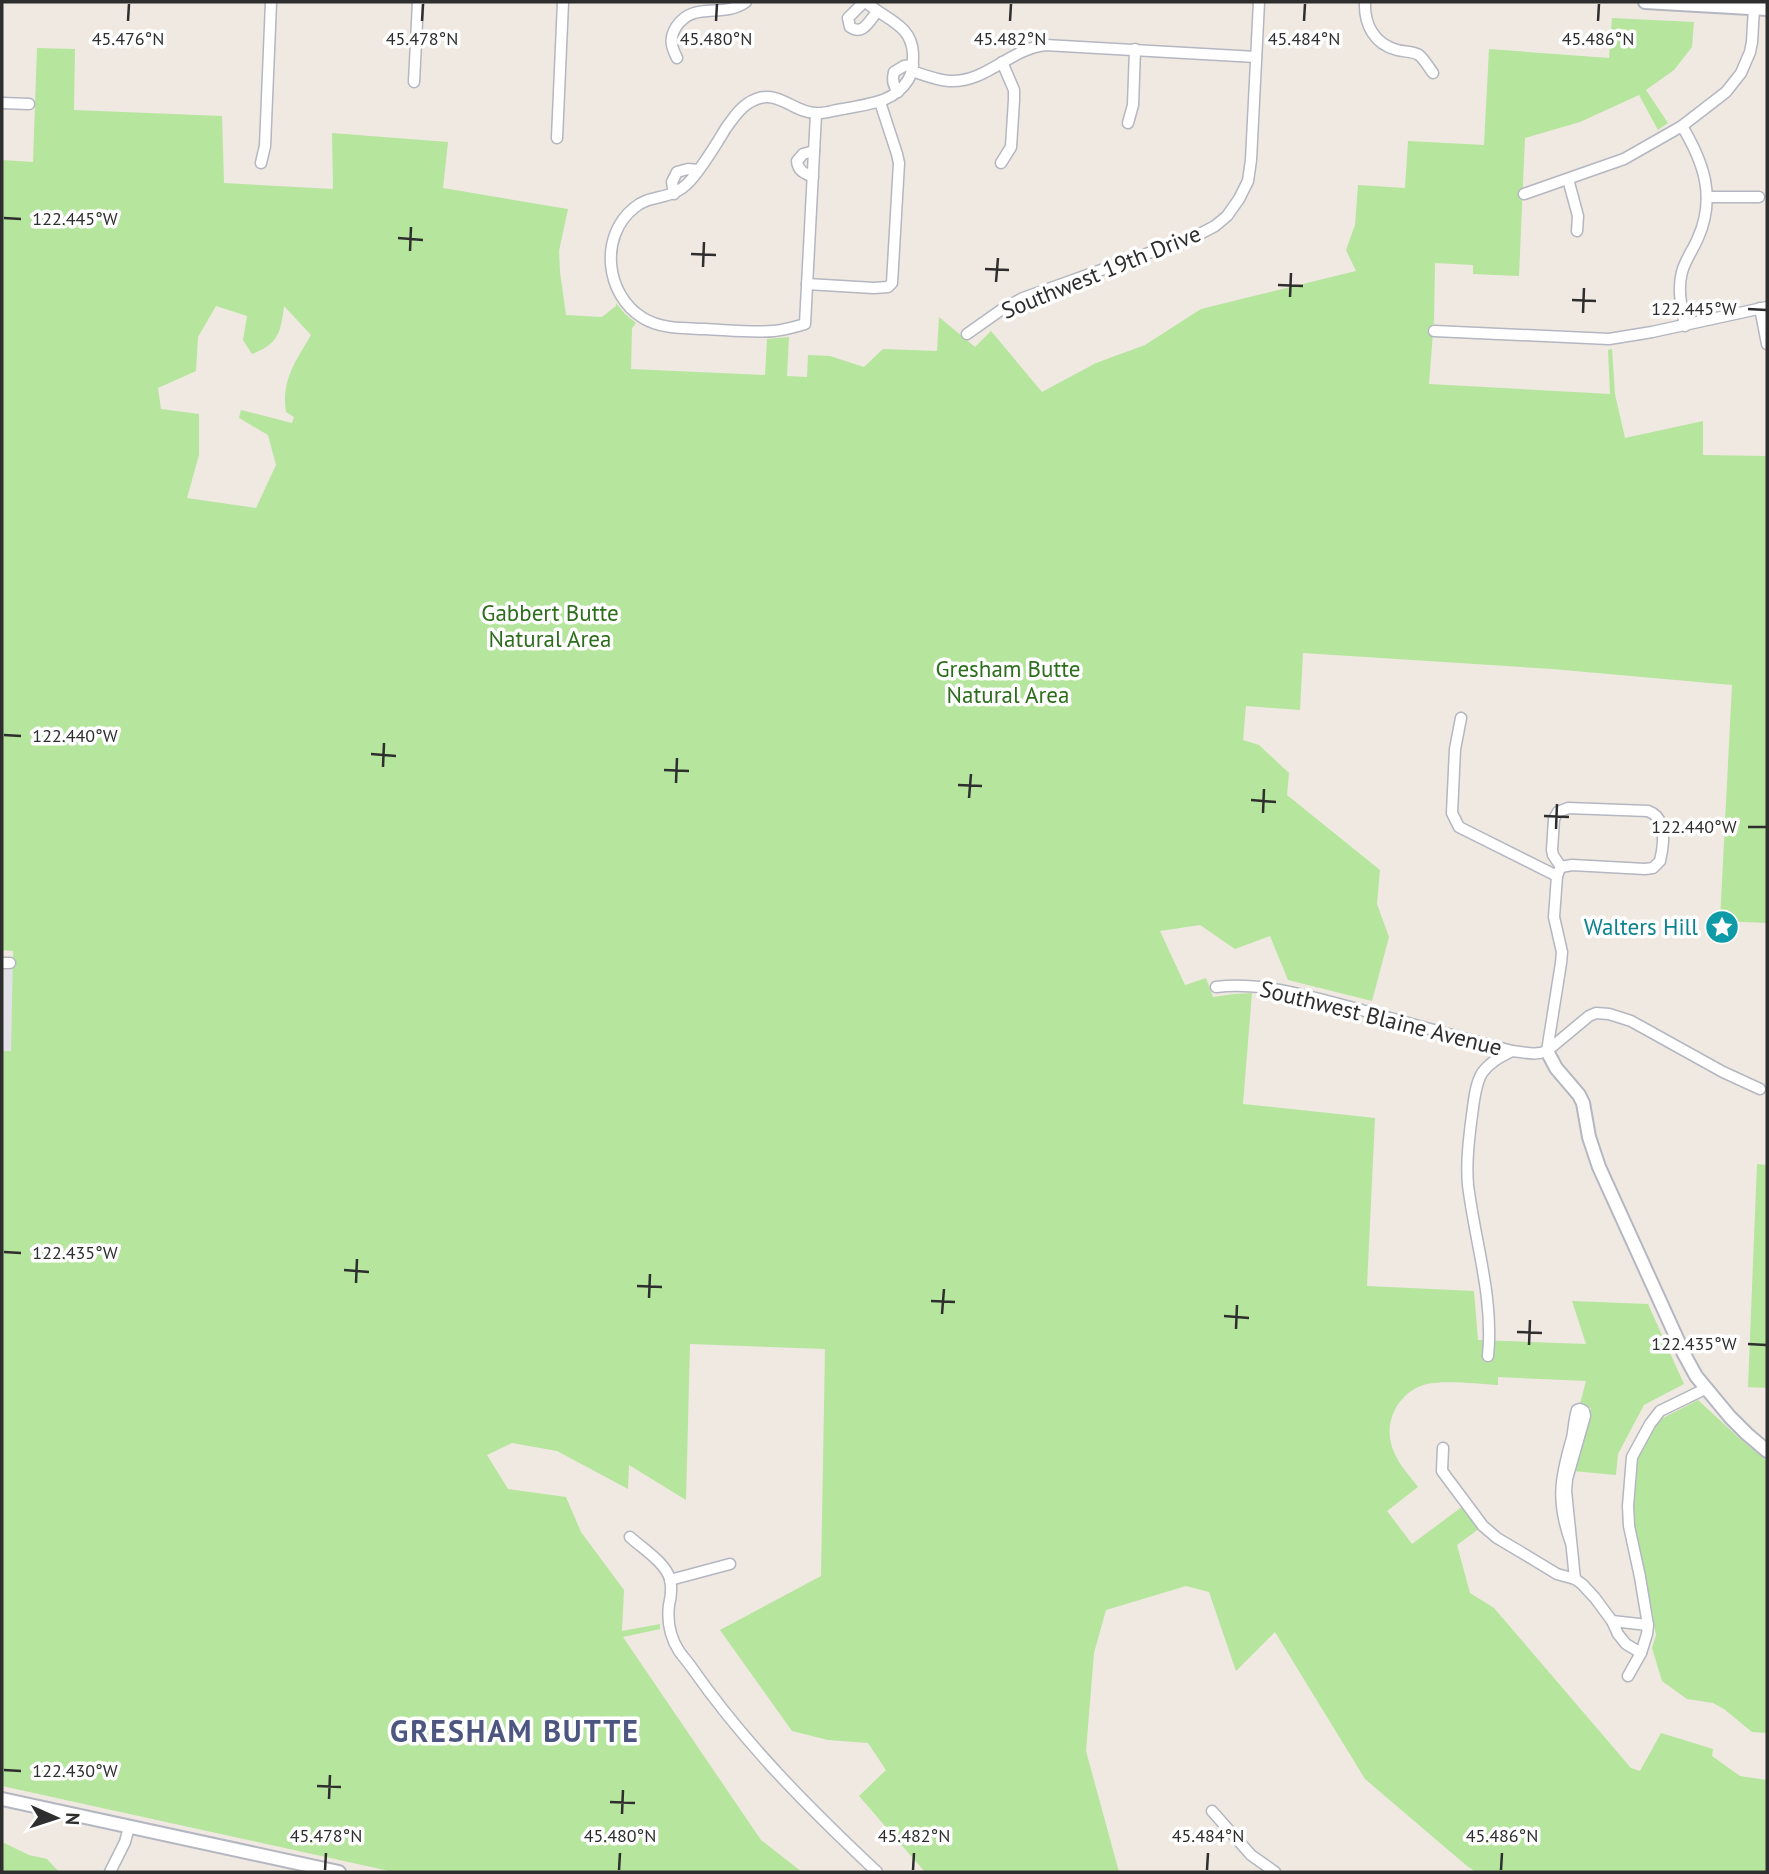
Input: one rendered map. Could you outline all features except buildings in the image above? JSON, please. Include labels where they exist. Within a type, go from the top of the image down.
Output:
[{"type":"street","points":[[261,163],[265,146],[271,2]]},
{"type":"street","points":[[414,82],[418,2]]},
{"type":"street","points":[[557,138],[563,2]]},
{"type":"street","points":[[677,58],[671,47],[671,38],[681,20],[689,13],[704,9],[732,9],[746,2]]},
{"type":"street","points":[[816,114],[805,324],[771,332],[678,328],[656,324],[630,308],[621,297],[612,277],[611,256],[619,227],[633,208],[674,194],[683,187],[698,170],[738,111],[752,100],[774,97],[816,114],[880,102],[898,92],[907,81],[912,68],[913,49],[908,34],[897,23],[865,2],[848,18],[850,27],[860,31],[877,12]]},
{"type":"street","name":"Southwest 19th Drive","points":[[967,334],[1023,298],[1196,236],[1227,216],[1240,200],[1250,170],[1259,2]]},
{"type":"street","points":[[1365,2],[1366,20],[1376,38],[1391,48],[1418,54],[1433,74]]},
{"type":"street","points":[[1524,194],[1623,159],[1682,126],[1726,92],[1741,73],[1746,64],[1761,8],[1644,2]]},
{"type":"street","points":[[898,92],[892,78],[894,72],[904,66],[943,80],[961,81],[976,77],[1024,50],[1045,45],[1256,57]]},
{"type":"street","points":[[1128,123],[1133,105],[1135,50]]},
{"type":"street","points":[[1001,163],[1011,147],[1014,100],[1014,90],[1002,62]]},
{"type":"street","points":[[807,284],[874,288],[888,287],[892,283],[898,163],[880,102]]},
{"type":"street","points":[[2,103],[29,104]]},
{"type":"street","points":[[1682,126],[1699,157],[1707,197],[1703,226],[1682,272],[1680,298],[1685,326]]},
{"type":"street","points":[[813,177],[800,170],[797,161],[803,154],[814,150]]},
{"type":"street","points":[[1568,179],[1578,216],[1577,231]]},
{"type":"street","points":[[1707,197],[1759,197]]},
{"type":"street","points":[[1434,331],[1598,339],[1685,326],[1764,307],[1767,344]]},
{"type":"street","points":[[1461,718],[1455,749],[1452,813],[1454,821],[1459,827],[1559,872]]},
{"type":"street","points":[[1559,872],[1572,865],[1653,868],[1662,855],[1663,825],[1658,816],[1648,811],[1564,809],[1558,812],[1554,819],[1552,850],[1559,872],[1554,917],[1562,953],[1547,1051],[1556,1068],[1579,1095],[1599,1167],[1684,1354],[1705,1389],[1747,1434],[1767,1451]]},
{"type":"street","name":"Southwest Blaine Avenue","points":[[1216,987],[1258,987],[1317,999],[1512,1051],[1536,1054],[1547,1051]]},
{"type":"street","points":[[1547,1051],[1589,1016],[1595,1013],[1609,1014],[1631,1021],[1723,1072],[1760,1089]]},
{"type":"street","points":[[1488,1356],[1489,1316],[1468,1184],[1468,1159],[1474,1103],[1481,1076],[1497,1058],[1512,1051]]},
{"type":"street","points":[[1629,1676],[1641,1653],[1648,1625],[1629,1526],[1630,1464],[1660,1411],[1705,1389]]},
{"type":"street","points":[[1571,1543],[1562,1514],[1560,1487],[1575,1425],[1575,1414],[1580,1409],[1585,1416],[1566,1491],[1575,1579]]},
{"type":"street","points":[[1443,1448],[1442,1471],[1483,1526],[1497,1538],[1558,1574],[1575,1579],[1588,1590],[1626,1644],[1641,1653]]},
{"type":"street","points":[[630,1537],[666,1570],[671,1596],[669,1627],[681,1655],[746,1739],[803,1800],[877,1872]]},
{"type":"street","points":[[670,1580],[730,1564]]},
{"type":"street","points":[[1612,1621],[1648,1625]]},
{"type":"street","points":[[2,1799],[339,1872]]},
{"type":"street","points":[[1212,1811],[1251,1855],[1275,1872]]},
{"type":"street","points":[[110,1872],[122,1849],[129,1827]]},
{"type":"shaded area","points":[[2,970],[13,970],[11,1052],[2,1051]]},
{"type":"green space","points":[[1612,18],[1694,22],[1692,47],[1674,70],[1646,90],[1668,123],[1658,130],[1639,95],[1580,122],[1525,138],[1519,276],[1473,274],[1473,265],[1435,263],[1429,384],[1610,394],[1608,350],[1612,349],[1615,394],[1625,438],[1703,421],[1703,455],[1767,456],[1767,923],[1720,921],[1732,685],[1552,669],[1303,653],[1300,710],[1246,706],[1243,740],[1259,745],[1289,773],[1287,795],[1380,870],[1377,904],[1389,937],[1372,1001],[1288,980],[1270,936],[1235,949],[1200,925],[1160,931],[1185,985],[1206,978],[1213,997],[1252,993],[1243,1104],[1375,1118],[1367,1286],[1474,1291],[1478,1340],[1586,1344],[1572,1301],[1648,1304],[1684,1384],[1644,1405],[1618,1454],[1616,1475],[1573,1471],[1591,1408],[1580,1404],[1586,1381],[1498,1377],[1498,1385],[1453,1382],[1427,1384],[1400,1401],[1391,1420],[1390,1441],[1394,1452],[1418,1487],[1387,1511],[1412,1544],[1463,1506],[1480,1528],[1457,1545],[1470,1593],[1494,1608],[1631,1768],[1640,1771],[1661,1733],[1713,1749],[1712,1756],[1740,1776],[1767,1780],[1767,1872],[1476,1872],[1365,1779],[1275,1632],[1236,1671],[1209,1592],[1186,1586],[1106,1610],[1094,1653],[1086,1751],[1119,1872],[925,1872],[859,1796],[886,1770],[868,1743],[828,1740],[792,1731],[720,1630],[821,1576],[825,1349],[690,1344],[686,1500],[629,1465],[628,1489],[557,1451],[512,1443],[487,1455],[508,1489],[566,1497],[581,1532],[624,1590],[622,1631],[660,1624],[660,1629],[623,1637],[761,1840],[802,1872],[394,1872],[2,1786],[2,1051],[11,1051],[13,951],[2,950],[2,160],[33,162],[37,48],[75,49],[74,110],[222,116],[224,183],[333,189],[332,133],[448,142],[443,188],[568,209],[559,251],[566,315],[602,317],[616,306],[616,303],[636,323],[632,328],[631,369],[765,375],[767,339],[789,337],[787,376],[807,377],[808,355],[830,356],[864,367],[883,349],[937,351],[939,317],[975,347],[991,331],[1042,392],[1096,363],[1145,345],[1201,309],[1356,271],[1346,250],[1355,225],[1358,185],[1405,188],[1408,141],[1484,145],[1489,49],[1609,58]],"holes":[[[216,306],[247,316],[243,340],[252,354],[273,342],[279,330],[284,306],[311,335],[288,380],[286,412],[294,417],[292,423],[241,410],[239,418],[268,435],[276,465],[256,508],[187,498],[199,455],[199,414],[161,409],[158,388],[196,371],[198,337]]]},
{"type":"green space","points":[[1757,1164],[1767,1165],[1767,1388],[1748,1387]]},
{"type":"green space","points":[[1698,1400],[1767,1461],[1767,1733],[1752,1732],[1724,1709],[1713,1703],[1687,1699],[1662,1681],[1652,1648],[1656,1635],[1633,1518],[1637,1460],[1659,1420]]},
{"type":"green space","points":[[2,1842],[29,1855],[47,1859],[59,1872],[2,1872]]},
{"type":"place","name":"Walters Hill","points":[[1722,927]]},
{"type":"district","name":"GRESHAM BUTTE","points":[[515,1732]]},
{"type":"park label","name":"Gabbert Butte Natural Area","points":[[550,626]]},
{"type":"park label","name":"Gresham Butte Natural Area","points":[[1008,682]]}]
